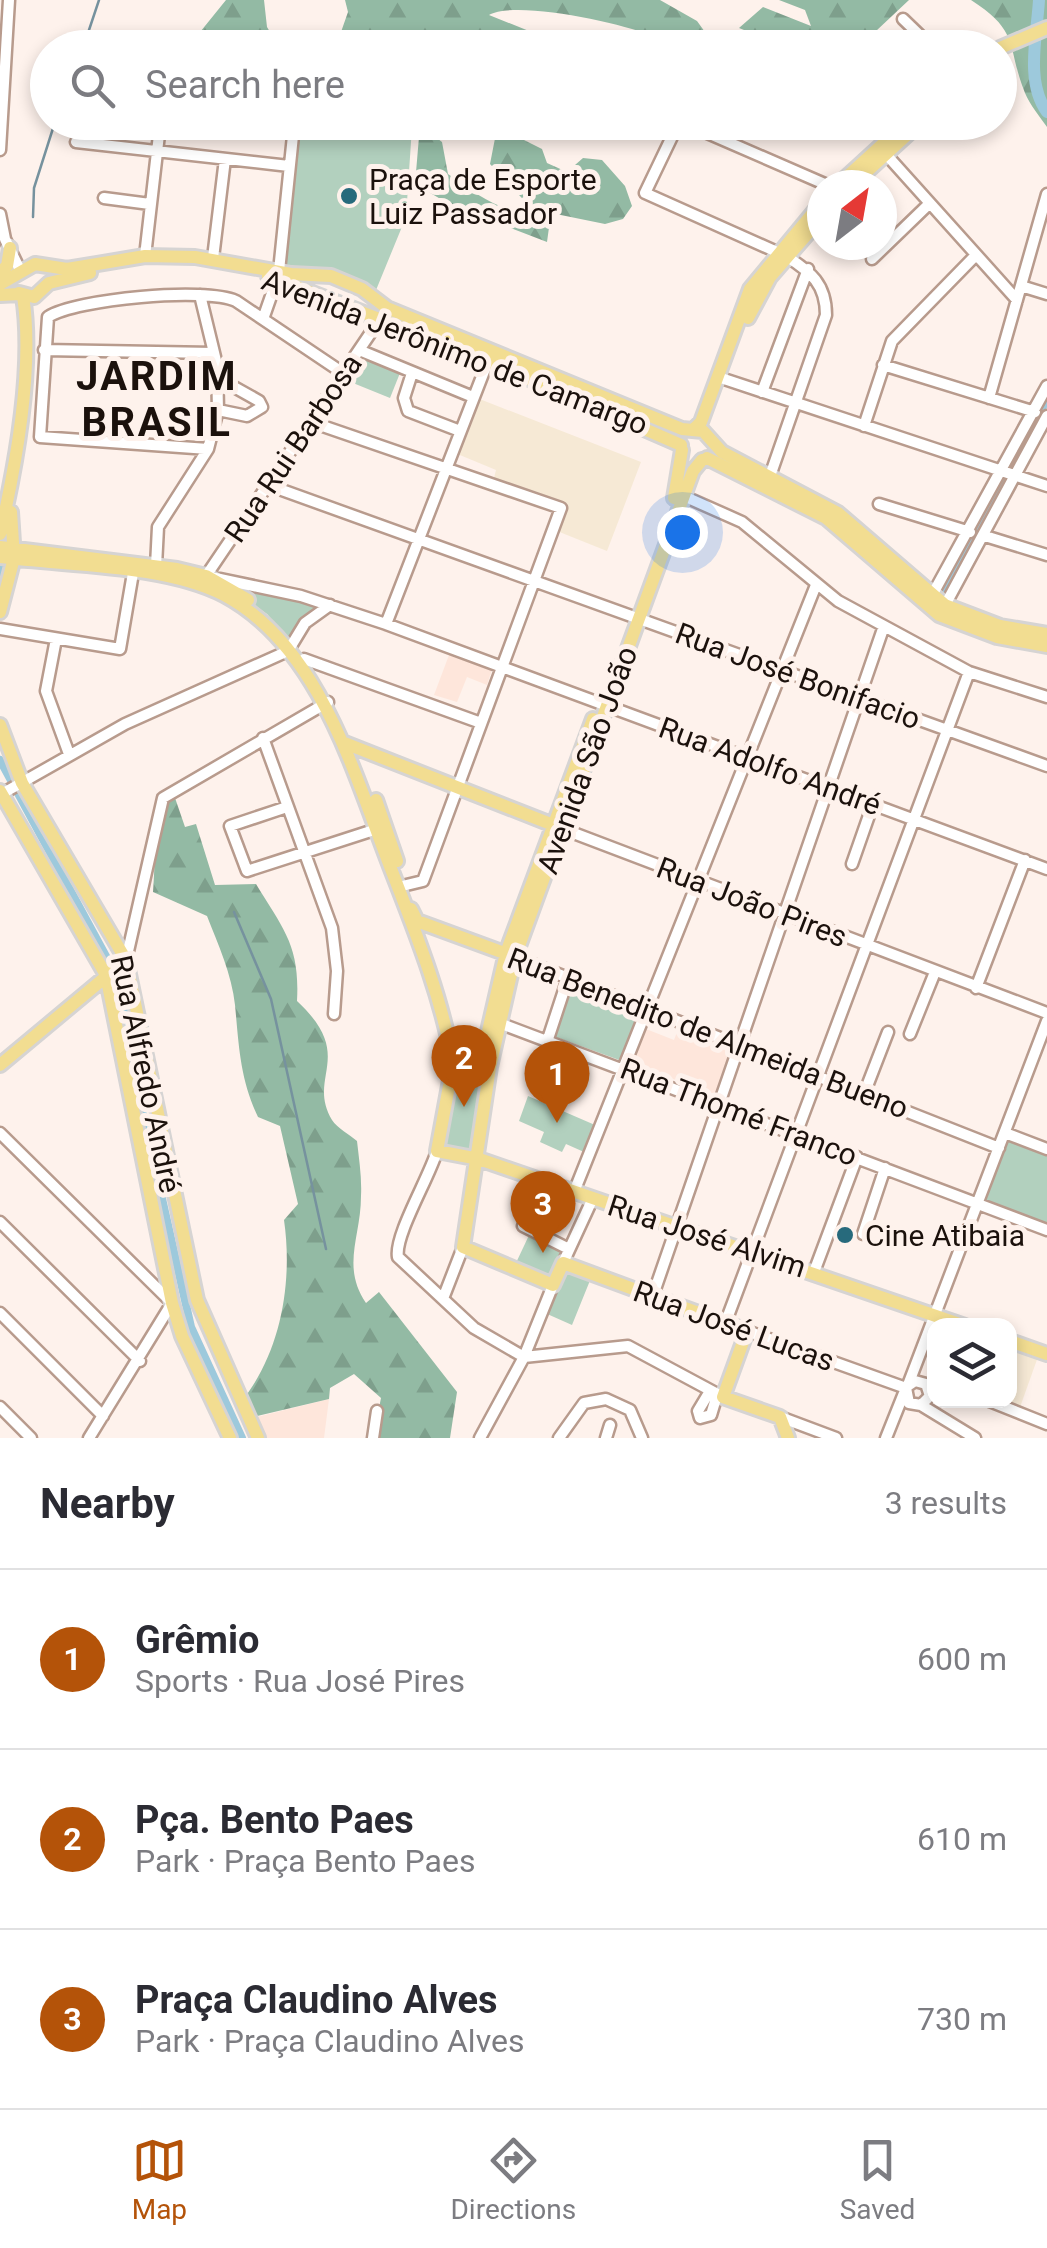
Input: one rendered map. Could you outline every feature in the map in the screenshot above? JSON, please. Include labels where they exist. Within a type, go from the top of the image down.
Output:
[{"type":"main road","points":[[1017,39],[1047,28]]},
{"type":"main road","points":[[861,170],[894,140]]},
{"type":"main road","points":[[782,254],[807,222]]},
{"type":"main road","points":[[712,440],[708,426],[750,289],[807,230]]},
{"type":"main road","points":[[0,272],[7,266],[8,244]]},
{"type":"main road","points":[[0,284],[39,265],[77,268],[144,256],[212,258],[278,275],[331,276],[387,308],[712,440],[838,514],[929,601]]},
{"type":"main road","name":"Avenida Jerônimo de Camargo","points":[[49,284],[164,263],[278,275],[488,361],[681,448],[688,458],[705,459]]},
{"type":"main road","points":[[0,295],[26,296],[49,284],[39,265]]},
{"type":"main road","points":[[0,612],[26,316],[26,296],[15,284],[19,274]]},
{"type":"main road","points":[[324,296],[321,284],[331,276]]},
{"type":"main road","points":[[360,310],[366,308],[370,296]]},
{"type":"main road","points":[[681,448],[701,422],[722,378]]},
{"type":"main road","name":"Avenida São João","points":[[475,1053],[486,1040],[510,955],[680,494],[705,459],[712,440]]},
{"type":"main road","name":"Avenida São João","points":[[680,494],[681,448]]},
{"type":"main road","points":[[705,459],[826,518],[942,610],[997,638],[1047,646]]},
{"type":"main road","points":[[0,534],[10,503]]},
{"type":"main road","points":[[6,553],[156,566],[206,576],[247,599],[290,647],[326,704]]},
{"type":"main road","points":[[6,553],[188,581],[225,596],[256,616],[304,659],[347,745],[419,926],[452,1064],[437,1152]]},
{"type":"main road","points":[[942,610],[1047,634]]},
{"type":"main road","name":"Rua Alfredo André","points":[[0,725],[8,790],[111,969],[197,1300],[258,1438]]},
{"type":"main road","name":"Rua João Pires","points":[[347,745],[558,827]]},
{"type":"main road","points":[[8,790],[111,969],[111,990],[136,1137],[172,1303],[182,1336],[230,1438]]},
{"type":"main road","name":"Rua Benedito de Almeida Bueno","points":[[419,926],[510,955]]},
{"type":"main road","name":"Avenida São João","points":[[463,1247],[510,955]]},
{"type":"main road","points":[[1,1063],[111,969]]},
{"type":"main road","points":[[452,1064],[463,1054],[475,1053],[490,1067]]},
{"type":"main road","name":"Rua José Alvim","points":[[437,1152],[479,1159],[943,1318]]},
{"type":"main road","points":[[463,1247],[554,1285],[564,1264]]},
{"type":"main road","name":"Rua José Lucas","points":[[564,1264],[747,1331]]},
{"type":"main road","points":[[747,1331],[716,1395],[780,1417],[788,1438]]},
{"type":"main road","points":[[1017,1343],[1047,1354]]},
{"type":"street","points":[[0,150],[8,0]]},
{"type":"street","points":[[903,19],[914,30]]},
{"type":"street","points":[[144,256],[159,140]]},
{"type":"street","points":[[263,319],[278,275],[292,140]]},
{"type":"street","points":[[672,140],[644,193],[782,254],[808,270],[821,284],[826,315],[770,476]]},
{"type":"street","points":[[723,140],[807,176]]},
{"type":"street","points":[[76,142],[289,166]]},
{"type":"street","points":[[882,151],[1017,300]]},
{"type":"street","points":[[212,258],[225,159]]},
{"type":"street","points":[[989,398],[1047,194]]},
{"type":"street","points":[[104,198],[150,204]]},
{"type":"street","points":[[897,235],[929,204]]},
{"type":"street","points":[[0,214],[19,274]]},
{"type":"street","points":[[8,244],[39,265]]},
{"type":"street","points":[[864,426],[883,365],[904,324],[976,256]]},
{"type":"street","points":[[762,392],[808,270]]},
{"type":"street","points":[[1020,286],[1047,294]]},
{"type":"street","points":[[156,566],[158,528],[208,449],[218,410],[218,378],[200,295]]},
{"type":"street","points":[[208,449],[40,436],[48,317],[119,300],[228,297],[344,373]]},
{"type":"street","name":"Rua Rui Barbosa","points":[[206,576],[380,319]]},
{"type":"street","points":[[44,350],[213,353]]},
{"type":"street","points":[[359,350],[473,398]]},
{"type":"street","points":[[386,624],[488,361]]},
{"type":"street","points":[[883,365],[1041,414]]},
{"type":"street","points":[[412,372],[404,398],[408,412],[460,431]]},
{"type":"street","points":[[218,378],[259,401],[262,408],[247,416],[218,410]]},
{"type":"street","points":[[722,378],[1047,486]]},
{"type":"street","points":[[929,601],[1041,414],[1047,386]]},
{"type":"street","points":[[310,422],[561,508],[422,881],[402,887]]},
{"type":"street","points":[[942,610],[985,536],[1008,474]]},
{"type":"street","name":"Rua José Bonifacio","points":[[268,485],[1047,766]]},
{"type":"street","points":[[680,494],[742,522],[816,585],[884,626],[969,672],[1047,697]]},
{"type":"street","points":[[879,504],[970,532]]},
{"type":"street","points":[[985,536],[1047,555]]},
{"type":"street","points":[[0,630],[120,649],[133,573]]},
{"type":"street","name":"Rua Adolfo André","points":[[206,576],[330,605],[386,624],[1047,868]]},
{"type":"street","points":[[574,1192],[816,585]]},
{"type":"street","points":[[8,790],[69,754],[199,688],[290,647],[305,623],[330,605]]},
{"type":"street","points":[[652,1298],[884,626]]},
{"type":"street","points":[[56,638],[46,691],[69,754]]},
{"type":"street","points":[[304,659],[481,724]]},
{"type":"street","points":[[725,1324],[969,672]]},
{"type":"street","points":[[111,969],[163,798],[326,704]]},
{"type":"street","points":[[263,738],[332,928],[337,971],[334,1014]]},
{"type":"street","points":[[852,864],[874,804]]},
{"type":"street","points":[[287,807],[230,829],[246,871],[380,827]]},
{"type":"street","name":"Rua João Pires","points":[[558,827],[1047,1014]]},
{"type":"street","points":[[976,988],[1025,860]]},
{"type":"street","name":"Rua Benedito de Almeida Bueno","points":[[510,955],[1000,1148]]},
{"type":"street","points":[[910,1034],[934,972]]},
{"type":"street","points":[[548,1039],[568,978]]},
{"type":"street","points":[[886,1438],[1047,1021]]},
{"type":"street","name":"Rua Thomé Franco","points":[[499,1023],[1047,1230]]},
{"type":"street","points":[[864,1094],[888,1032]]},
{"type":"street","points":[[0,1132],[172,1303],[154,1339],[89,1438]]},
{"type":"street","points":[[1005,1133],[1047,1149]]},
{"type":"street","points":[[437,1152],[428,1183],[398,1238],[396,1252],[401,1262],[444,1296],[474,1328],[524,1357],[628,1346],[716,1395]]},
{"type":"street","points":[[814,1272],[858,1158]]},
{"type":"street","points":[[863,1234],[884,1168]]},
{"type":"street","points":[[564,1264],[593,1198]]},
{"type":"street","points":[[0,1222],[140,1361]]},
{"type":"street","points":[[524,1226],[569,1249]]},
{"type":"street","points":[[444,1296],[463,1247]]},
{"type":"street","points":[[480,1438],[524,1357],[554,1285]]},
{"type":"street","points":[[0,1314],[103,1416]]},
{"type":"street","name":"Rua José Lucas","points":[[747,1331],[906,1388],[918,1380],[927,1383]]},
{"type":"street","points":[[154,1339],[169,1332],[182,1336]]},
{"type":"street","points":[[906,1388],[928,1413],[975,1438]]},
{"type":"street","points":[[896,1413],[927,1398]]},
{"type":"street","points":[[559,1438],[584,1402],[606,1399],[630,1410],[642,1438]]},
{"type":"street","points":[[0,1408],[31,1438]]},
{"type":"street","points":[[1007,1408],[1047,1424]]},
{"type":"street","points":[[373,1438],[377,1411]]},
{"type":"street","points":[[780,1417],[836,1438]]},
{"type":"street","points":[[606,1438],[610,1425]]},
{"type":"shaded area","points":[[477,398],[641,462],[607,551],[557,531],[566,507],[494,478],[496,470],[455,453]]},
{"type":"shaded area","points":[[449,655],[492,669],[487,685],[467,677],[457,702],[434,695]]},
{"type":"shaded area","points":[[679,1027],[732,1047],[716,1095],[633,1064],[646,1029],[674,1040]]},
{"type":"shaded area","points":[[1017,1346],[1039,1354],[1019,1410],[1013,1408],[1017,1408]]},
{"type":"shaded area","points":[[329,1399],[324,1438],[259,1438],[249,1419]]},
{"type":"green space","points":[[226,0],[264,0],[269,30],[202,30]]},
{"type":"green space","points":[[345,0],[660,0],[697,21],[704,30],[635,30],[591,19],[520,10],[489,15],[526,30],[342,30],[348,12]]},
{"type":"green space","points":[[779,0],[909,0],[877,30],[739,28],[763,7],[811,26],[805,10]]},
{"type":"green space","points":[[971,0],[1047,0],[1047,127],[1019,77],[1017,30],[1004,30]]},
{"type":"green space","name":"Praça de Esporte Luiz Passador","points":[[295,140],[411,140],[406,217],[374,295],[364,285],[281,270]]},
{"type":"green space","points":[[419,140],[439,140],[448,174],[500,206],[535,212],[490,164],[495,140],[524,140],[542,149],[547,163],[567,172],[583,158],[602,160],[625,186],[632,206],[623,219],[605,224],[551,213],[547,242],[449,204],[415,184]]},
{"type":"green space","points":[[363,358],[400,373],[390,398],[353,383]]},
{"type":"green space","points":[[259,587],[328,606],[291,641],[267,614],[230,588]]},
{"type":"green space","points":[[174,795],[185,827],[196,824],[215,885],[256,884],[288,939],[296,966],[297,1001],[315,1020],[328,1052],[325,1105],[334,1123],[357,1141],[361,1196],[353,1264],[359,1289],[366,1303],[379,1292],[457,1392],[450,1438],[373,1438],[381,1398],[354,1374],[330,1388],[329,1399],[249,1418],[241,1402],[255,1383],[275,1339],[287,1268],[284,1220],[298,1204],[280,1126],[258,1117],[247,1089],[231,982],[207,916],[153,892],[158,827]]},
{"type":"green space","points":[[571,984],[641,1011],[622,1061],[553,1036]]},
{"type":"green space","points":[[476,1055],[485,1062],[475,1153],[440,1147],[454,1066]]},
{"type":"green space","points":[[528,1096],[595,1125],[584,1152],[566,1144],[562,1152],[540,1142],[544,1132],[519,1121]]},
{"type":"green space","points":[[1006,1135],[1047,1151],[1047,1226],[982,1202]]},
{"type":"green space","points":[[531,1231],[567,1250],[552,1281],[515,1265]]},
{"type":"green space","points":[[564,1268],[591,1278],[572,1325],[545,1313]]},
{"type":"waterway","points":[[89,30],[99,0]]},
{"type":"waterway","points":[[1039,0],[1034,73],[1047,112]]},
{"type":"waterway","points":[[33,217],[34,188],[49,140]]},
{"type":"waterway","points":[[944,595],[1047,399]]},
{"type":"waterway","points":[[0,574],[2,567]]},
{"type":"waterway","points":[[0,760],[121,984],[140,1101],[191,1327],[242,1438]]},
{"type":"waterway","points":[[234,912],[271,999],[326,1249]]},
{"type":"place","name":"Praça de Esporte Luiz Passador","points":[[349,196]]},
{"type":"place","name":"Pça. Bento Paes","points":[[464,1107]]},
{"type":"place","name":"Grêmio","points":[[557,1123]]},
{"type":"place","name":"Cine Atibaia","points":[[845,1235]]},
{"type":"place","name":"Praça Claudino Alves","points":[[543,1253]]},
{"type":"district","name":"JARDIM BRASIL","points":[[157,399]]}]
